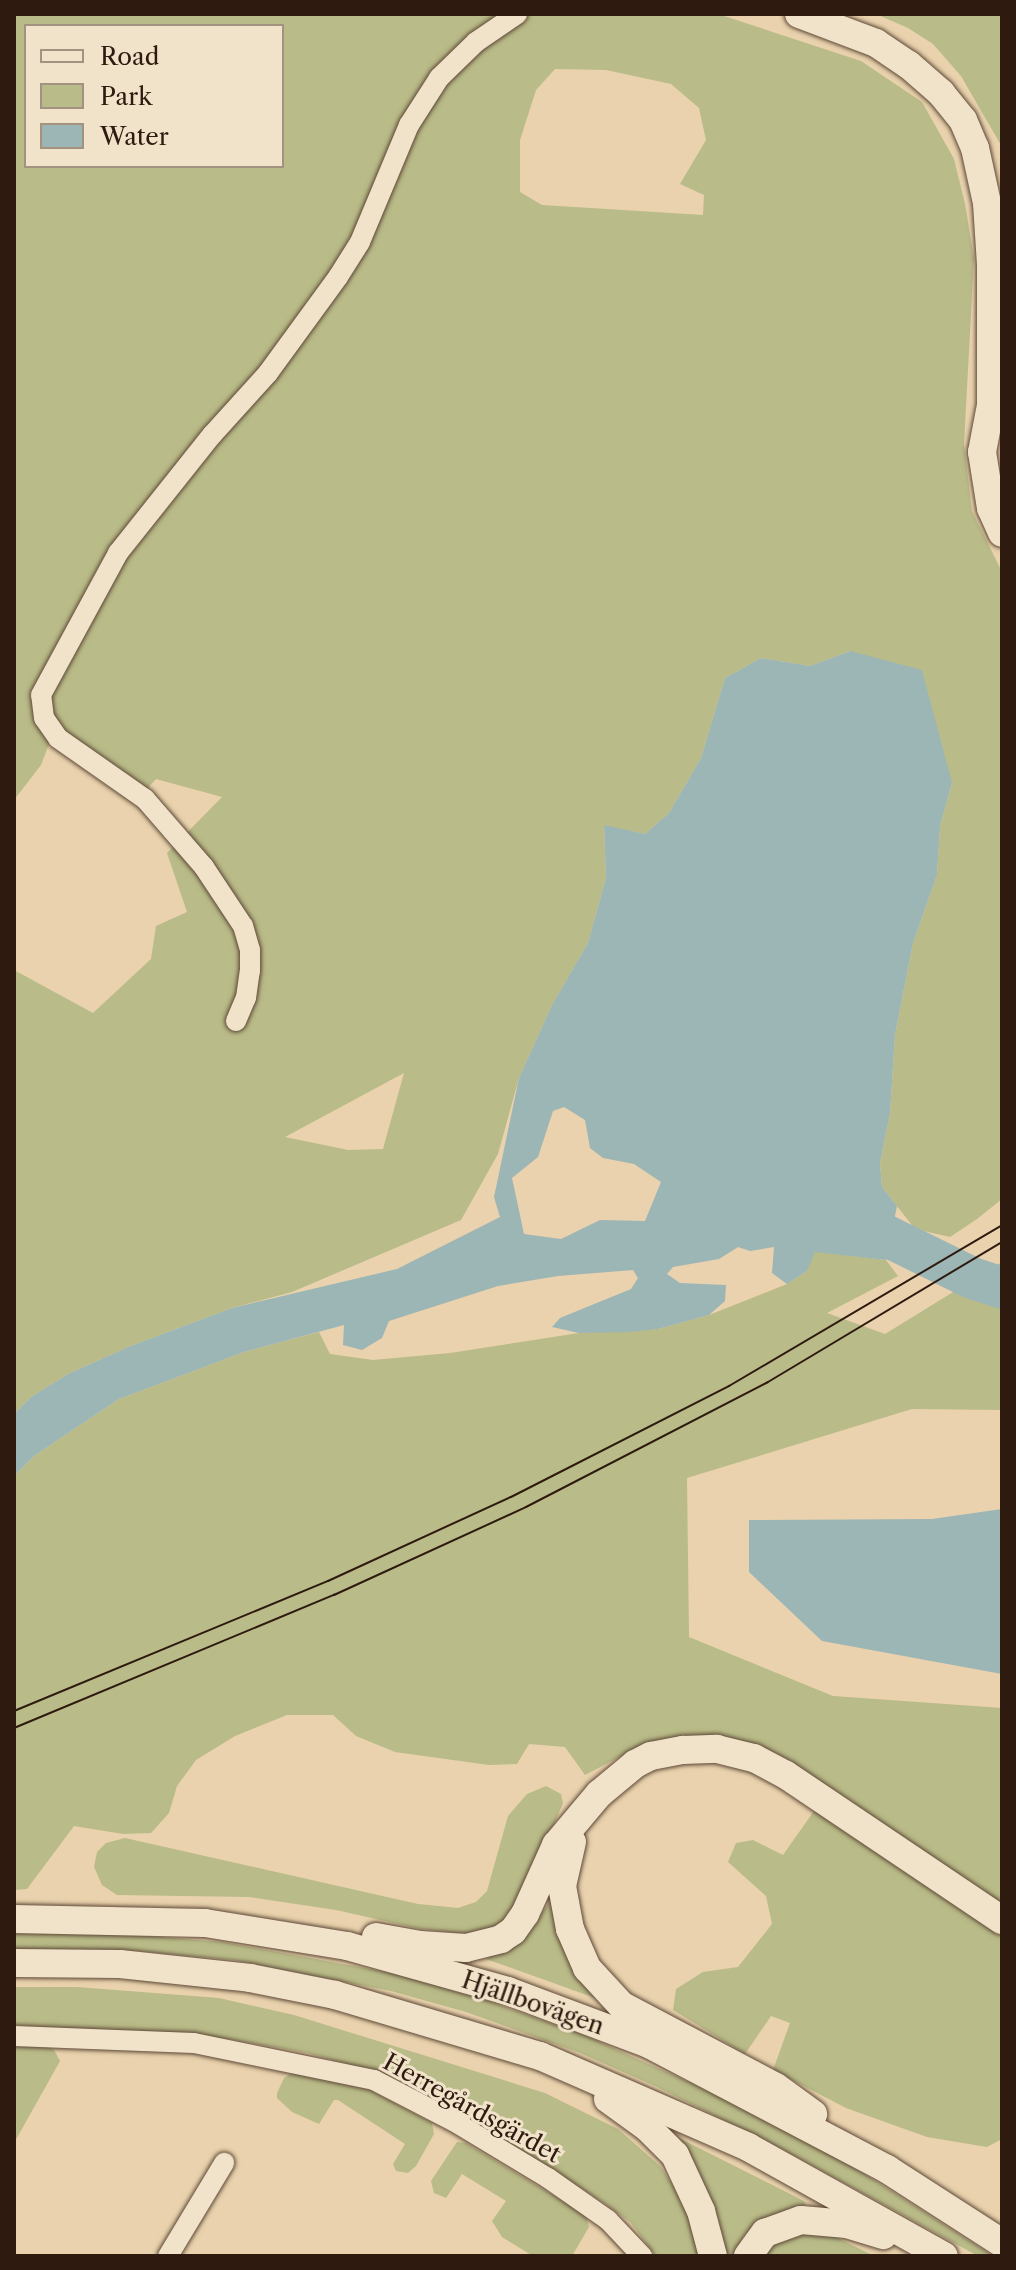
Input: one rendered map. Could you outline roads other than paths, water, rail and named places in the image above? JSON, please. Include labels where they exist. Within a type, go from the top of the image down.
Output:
[{"type":"main road","points":[[799,14],[876,43],[941,93],[963,120],[983,174],[987,203],[991,405],[982,452],[988,496],[1002,533]]},
{"type":"main road","points":[[991,405],[1002,437]]},
{"type":"main road","points":[[205,1923],[300,1922],[435,1946],[466,1948],[501,1939],[513,1931],[525,1914],[556,1845],[615,1778],[651,1756],[683,1750],[717,1749],[754,1758],[786,1775],[1002,1920]]},
{"type":"main road","points":[[571,1828],[572,1849],[562,1886],[570,1929],[587,1968],[621,2005],[776,2087],[887,2169]]},
{"type":"main road","name":"Hjällbovägen","points":[[14,1919],[205,1923],[347,1946],[508,1991],[649,2044],[887,2169],[1002,2243]]},
{"type":"main road","name":"Hjällbovägen","points":[[14,1963],[120,1964],[250,1978],[335,1995],[540,2056],[748,2147],[941,2254]]},
{"type":"main road","points":[[540,2056],[624,2109],[675,2155],[701,2211],[713,2256]]},
{"type":"main road","points":[[748,2256],[765,2233],[801,2220],[847,2224],[941,2254]]},
{"type":"street","points":[[236,1021],[246,998],[250,950],[235,914],[204,867],[145,799],[58,738],[44,718],[41,695],[118,553],[212,435],[268,373],[338,277],[360,242],[409,125],[439,78],[476,42],[517,14]]},
{"type":"street","name":"Herregårdsgärdet","points":[[14,2036],[194,2043],[374,2080],[455,2122],[548,2178],[608,2220],[642,2256]]},
{"type":"street","points":[[168,2256],[224,2163]]},
{"type":"water","points":[[850,651],[922,670],[952,783],[940,826],[937,875],[913,943],[895,1035],[890,1113],[880,1163],[882,1187],[897,1206],[886,1260],[815,1252],[807,1271],[787,1284],[772,1273],[774,1247],[750,1251],[738,1247],[719,1259],[673,1267],[667,1274],[680,1283],[726,1285],[725,1301],[709,1315],[658,1329],[629,1332],[579,1333],[552,1327],[560,1318],[631,1289],[638,1278],[633,1270],[558,1276],[498,1286],[389,1321],[382,1338],[362,1350],[343,1345],[344,1325],[244,1352],[119,1399],[34,1456],[14,1476],[14,1414],[31,1397],[68,1374],[128,1347],[232,1308],[397,1269],[500,1217],[494,1197],[519,1078],[552,1005],[588,943],[606,878],[604,825],[645,834],[669,813],[701,758],[725,678],[761,658],[810,666]],"holes":[[[564,1107],[585,1120],[590,1148],[603,1158],[634,1164],[661,1182],[645,1221],[600,1220],[561,1239],[524,1234],[512,1178],[538,1157],[553,1111]]]},
{"type":"water","points":[[1002,1509],[1002,1674],[822,1641],[749,1572],[749,1520],[932,1519]]},
{"type":"waterway","points":[[840,1213],[972,1278],[1002,1288]]},
{"type":"tram line","points":[[14,1711],[328,1581],[511,1497],[729,1386],[1002,1225]]},
{"type":"tram line","points":[[14,1728],[334,1595],[526,1507],[768,1382],[1002,1242]]}]
